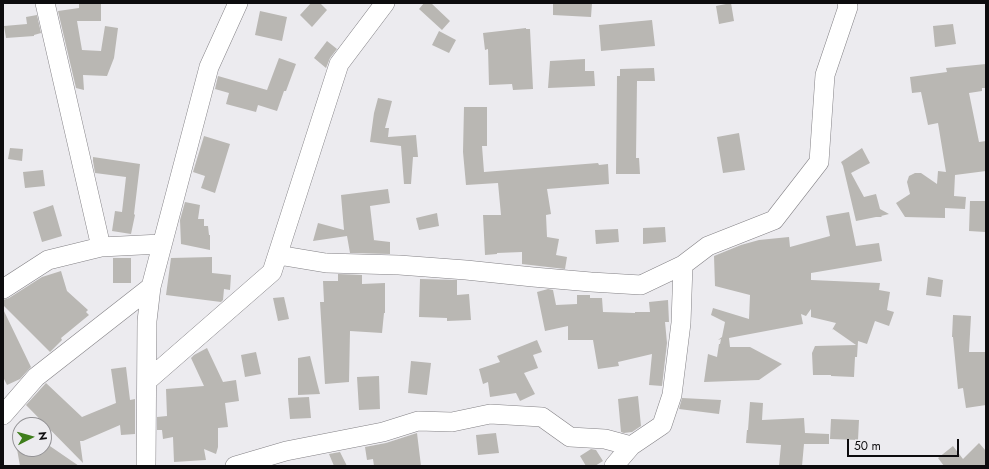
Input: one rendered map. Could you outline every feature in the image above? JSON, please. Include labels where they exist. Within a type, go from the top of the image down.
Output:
[{"type":"street","points":[[45,3],[101,247]]},
{"type":"street","points":[[146,466],[147,321],[151,287],[161,244],[209,67],[238,3]]},
{"type":"street","points":[[146,381],[272,272],[339,64],[385,3]]},
{"type":"street","points":[[278,255],[326,263],[414,266],[540,278],[641,285],[683,265],[708,246],[774,220],[819,162],[826,75],[848,7],[847,3]]},
{"type":"street","points":[[3,289],[48,260],[101,247],[161,244]]},
{"type":"street","points":[[614,466],[631,446],[662,425],[672,395],[681,323],[683,265]]},
{"type":"street","points":[[3,415],[36,377],[151,287]]},
{"type":"street","points":[[235,466],[286,451],[383,432],[418,421],[452,422],[490,414],[542,417],[570,437],[605,439],[631,446]]},
{"type":"building","points":[[311,3],[320,3],[327,10],[312,27],[300,15]]},
{"type":"building","points":[[424,3],[431,3],[450,21],[442,30],[419,9]]},
{"type":"building","points":[[553,3],[592,3],[591,17],[553,15]]},
{"type":"building","points":[[731,3],[734,21],[719,24],[716,6]]},
{"type":"building","points":[[79,4],[101,4],[101,21],[77,21],[82,50],[101,51],[105,26],[118,28],[114,58],[107,76],[83,75],[84,90],[76,88],[58,11],[79,8]]},
{"type":"building","points":[[260,11],[287,17],[282,41],[255,35]]},
{"type":"building","points":[[37,15],[41,33],[34,36],[6,38],[4,26],[27,24],[26,17]]},
{"type":"building","points":[[652,20],[655,46],[601,51],[599,25]]},
{"type":"building","points":[[953,24],[956,44],[935,47],[933,26]]},
{"type":"building","points":[[526,28],[530,29],[533,89],[513,90],[512,84],[489,85],[488,49],[485,50],[483,33]]},
{"type":"building","points":[[439,31],[456,40],[449,53],[432,45]]},
{"type":"building","points":[[327,41],[337,49],[330,58],[326,68],[314,58]]},
{"type":"building","points":[[279,58],[296,64],[277,111],[258,105],[256,112],[226,104],[229,93],[215,89],[218,76],[267,90]]},
{"type":"building","points":[[585,59],[585,71],[594,71],[595,86],[548,88],[550,61]]},
{"type":"building","points":[[986,64],[986,88],[982,88],[982,91],[969,93],[979,142],[986,141],[986,171],[955,175],[954,196],[966,197],[965,209],[945,208],[945,218],[905,217],[896,203],[910,194],[907,182],[909,176],[915,173],[921,173],[937,184],[938,171],[946,172],[938,123],[928,125],[921,92],[912,93],[910,77],[947,72],[946,68]]},
{"type":"building","points":[[654,68],[655,81],[637,81],[636,158],[639,158],[640,174],[616,174],[617,76],[620,76],[620,69]]},
{"type":"building","points":[[378,98],[392,101],[385,128],[389,128],[388,137],[416,135],[418,157],[413,157],[411,184],[404,184],[401,146],[370,142],[374,113]]},
{"type":"building","points":[[464,107],[487,107],[487,146],[482,146],[484,172],[598,163],[599,165],[608,164],[609,184],[547,189],[551,214],[546,215],[547,237],[559,239],[556,255],[567,257],[565,269],[522,264],[522,252],[485,255],[483,215],[501,215],[498,183],[466,185],[463,152]]},
{"type":"building","points":[[739,133],[745,170],[723,173],[717,137]]},
{"type":"building","points":[[204,136],[230,144],[215,193],[201,188],[205,176],[193,172]]},
{"type":"building","points":[[10,148],[23,149],[22,161],[8,159]]},
{"type":"building","points":[[862,148],[870,163],[851,173],[864,197],[876,194],[880,209],[889,214],[881,216],[882,217],[856,221],[841,162]]},
{"type":"building","points":[[93,157],[140,164],[135,215],[131,234],[112,231],[115,211],[122,212],[126,177],[95,173]]},
{"type":"building","points":[[43,170],[45,186],[25,188],[23,172]]},
{"type":"building","points":[[388,189],[390,203],[370,206],[373,240],[390,242],[390,254],[350,253],[347,236],[313,241],[318,223],[344,230],[341,195]]},
{"type":"building","points":[[970,201],[986,201],[985,232],[969,231]]},
{"type":"building","points":[[185,202],[200,205],[198,219],[204,219],[204,226],[208,226],[210,235],[210,250],[181,244],[180,220]]},
{"type":"building","points":[[53,205],[62,236],[42,242],[33,212]]},
{"type":"building","points":[[849,212],[856,246],[879,243],[882,261],[811,273],[811,280],[880,283],[879,290],[890,292],[887,310],[894,312],[889,326],[875,321],[867,344],[858,341],[857,357],[855,357],[854,377],[813,375],[812,353],[815,346],[856,345],[833,329],[832,330],[836,323],[811,317],[811,309],[806,316],[801,314],[803,324],[729,338],[730,347],[750,347],[782,364],[759,380],[704,382],[708,354],[717,357],[721,339],[718,340],[722,337],[725,322],[711,315],[713,308],[749,319],[750,295],[715,286],[714,256],[741,245],[759,240],[789,237],[790,247],[830,236],[826,216]]},
{"type":"building","points":[[437,213],[439,226],[419,230],[416,218]]},
{"type":"building","points":[[665,227],[666,242],[643,244],[643,228]]},
{"type":"building","points":[[618,229],[619,242],[596,244],[595,230]]},
{"type":"building","points":[[212,257],[212,273],[231,275],[230,290],[224,289],[223,300],[221,302],[166,295],[171,258]]},
{"type":"building","points":[[113,258],[131,258],[131,283],[113,283]]},
{"type":"building","points":[[61,271],[67,291],[88,310],[86,312],[89,315],[61,338],[62,340],[50,352],[3,305],[3,300],[9,298],[42,277]]},
{"type":"building","points":[[338,274],[362,275],[362,284],[385,283],[385,313],[382,333],[350,331],[349,382],[325,384],[320,302],[324,302],[323,281],[338,281]]},
{"type":"building","points":[[928,277],[943,280],[941,297],[926,295]]},
{"type":"building","points":[[420,279],[457,280],[457,295],[469,294],[471,320],[447,321],[447,318],[419,317]]},
{"type":"building","points":[[548,289],[553,290],[556,305],[577,304],[577,295],[590,295],[590,298],[602,298],[603,312],[650,312],[649,302],[668,300],[669,322],[665,322],[667,343],[662,386],[649,385],[652,354],[618,362],[619,366],[598,369],[593,340],[568,340],[568,326],[545,331],[537,292]]},
{"type":"building","points":[[284,297],[289,319],[278,321],[273,298]]},
{"type":"building","points":[[3,309],[31,367],[20,379],[7,385],[3,377]]},
{"type":"building","points":[[953,315],[971,316],[969,352],[986,352],[986,405],[966,408],[963,388],[958,389],[952,337]]},
{"type":"building","points":[[537,340],[542,352],[533,355],[538,368],[524,373],[535,394],[520,401],[516,393],[490,397],[488,382],[483,384],[479,369],[500,362],[497,356]]},
{"type":"building","points":[[207,348],[223,382],[236,380],[239,401],[225,403],[228,427],[218,428],[218,447],[216,454],[204,449],[206,460],[174,462],[173,437],[163,439],[162,430],[157,430],[157,417],[167,416],[166,389],[204,386],[191,358]]},
{"type":"building","points":[[256,352],[261,374],[245,377],[241,355]]},
{"type":"building","points":[[310,356],[320,394],[298,395],[298,358]]},
{"type":"building","points":[[411,361],[431,363],[427,395],[408,393]]},
{"type":"building","points":[[126,367],[130,400],[135,399],[135,434],[121,435],[120,425],[80,441],[83,463],[52,431],[52,417],[38,417],[26,405],[46,383],[82,417],[116,403],[111,369]]},
{"type":"building","points":[[379,376],[380,409],[359,410],[357,377]]},
{"type":"building","points":[[638,396],[641,426],[632,432],[621,432],[618,399]]},
{"type":"building","points":[[309,397],[311,418],[290,419],[288,398]]},
{"type":"building","points":[[682,398],[721,400],[719,414],[679,409]]},
{"type":"building","points":[[750,402],[763,403],[762,420],[804,418],[805,433],[829,434],[829,444],[804,444],[802,466],[779,466],[781,445],[746,443]]},
{"type":"building","points":[[831,419],[859,420],[858,440],[830,439]]},
{"type":"building","points":[[417,433],[421,466],[374,466],[373,459],[367,460],[365,447],[386,443]]},
{"type":"building","points":[[496,433],[499,453],[478,455],[476,435]]},
{"type":"building","points":[[979,443],[986,451],[986,466],[944,466],[938,458],[953,446],[963,459]]},
{"type":"building","points":[[52,447],[79,466],[20,466],[18,457],[52,457]]},
{"type":"building","points":[[591,449],[596,450],[603,461],[595,466],[586,466],[580,456]]},
{"type":"building","points":[[340,452],[347,466],[334,466],[329,454]]}]
